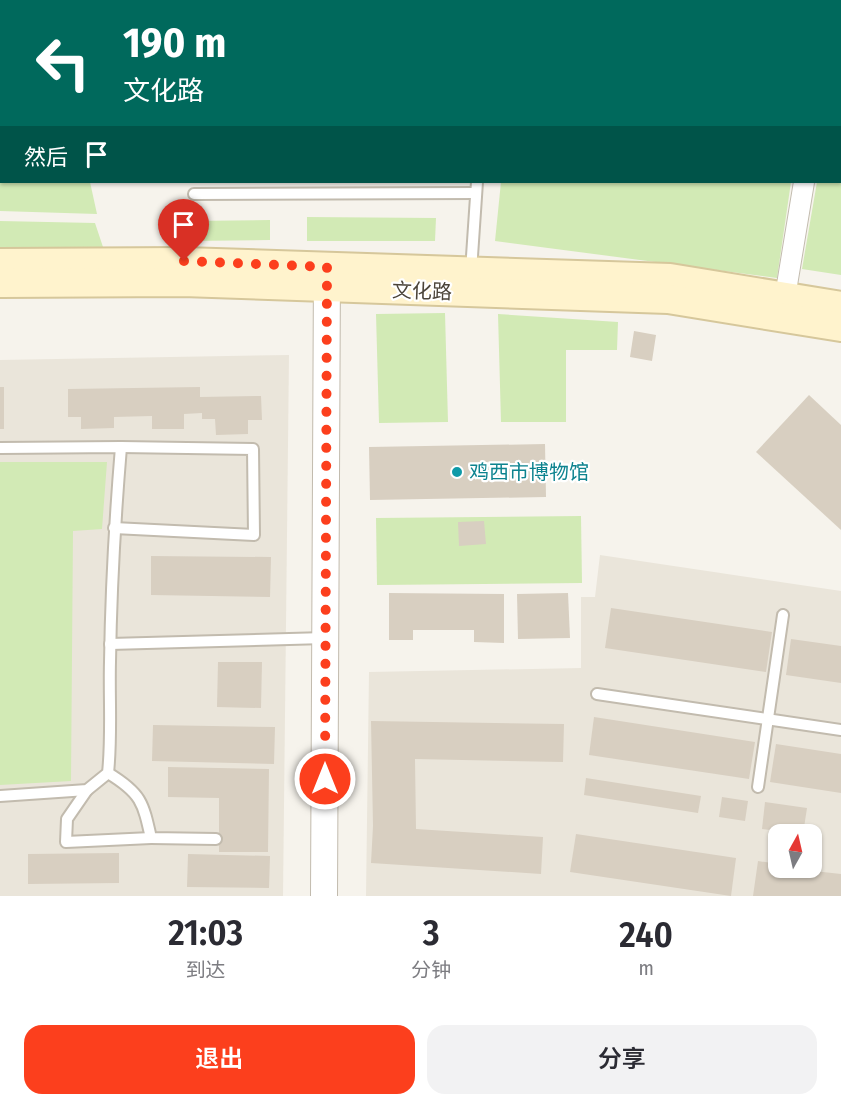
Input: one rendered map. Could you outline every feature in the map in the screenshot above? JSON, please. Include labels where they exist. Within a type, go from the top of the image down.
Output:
[{"type":"main road","name":"文化路","points":[[0,263],[184,261],[327,277],[783,307],[841,306]]},
{"type":"main road","name":"文化路","points":[[0,284],[183,282],[471,271],[670,278],[783,307],[841,327]]},
{"type":"street","points":[[783,307],[804,183]]},
{"type":"street","points":[[324,896],[327,277]]},
{"type":"lane","points":[[471,271],[477,183]]},
{"type":"lane","points":[[194,194],[476,194]]},
{"type":"lane","points":[[121,447],[114,528],[110,644],[111,744],[108,773],[87,790],[67,819],[66,842],[151,838],[216,839]]},
{"type":"lane","points":[[0,448],[254,449],[254,535],[114,528]]},
{"type":"lane","points":[[758,787],[783,615]]},
{"type":"lane","points":[[110,644],[325,639]]},
{"type":"lane","points":[[597,694],[841,730]]},
{"type":"lane","points":[[108,773],[128,785],[144,804],[151,838]]},
{"type":"lane","points":[[0,796],[87,790]]},
{"type":"shaded area","points":[[289,355],[283,896],[0,896],[0,360]]},
{"type":"shaded area","points":[[600,555],[841,591],[841,896],[366,896],[369,672],[581,668],[581,597],[595,597]]},
{"type":"green space","points":[[0,183],[90,183],[97,214],[0,211]]},
{"type":"green space","points":[[501,183],[791,183],[777,278],[495,241]]},
{"type":"green space","points":[[817,183],[841,183],[841,275],[802,269]]},
{"type":"green space","points":[[307,217],[436,218],[435,241],[307,241]]},
{"type":"green space","points":[[270,220],[270,240],[188,241],[188,221]]},
{"type":"green space","points":[[0,221],[95,223],[103,247],[0,248]]},
{"type":"green space","points":[[445,313],[448,422],[379,423],[376,314]]},
{"type":"green space","points":[[498,314],[618,322],[617,350],[566,350],[566,422],[501,422]]},
{"type":"green space","points":[[0,462],[107,462],[102,529],[73,531],[71,781],[0,785]]},
{"type":"green space","points":[[581,516],[582,583],[377,585],[376,518]]},
{"type":"building","points":[[634,331],[656,335],[652,361],[630,357]]},
{"type":"building","points":[[0,387],[4,387],[4,429],[0,429]]},
{"type":"building","points":[[200,387],[200,397],[261,396],[262,420],[248,420],[248,434],[216,435],[215,419],[202,419],[202,413],[184,414],[184,429],[152,429],[152,416],[114,417],[114,428],[81,429],[81,417],[68,417],[68,389]]},
{"type":"building","points":[[809,395],[841,425],[841,530],[756,452]]},
{"type":"building","name":"鸡西市博物馆","points":[[545,444],[546,497],[370,500],[369,447]]},
{"type":"building","points":[[484,521],[486,544],[459,546],[458,522]]},
{"type":"building","points":[[151,556],[271,557],[270,597],[151,595]]},
{"type":"building","points":[[389,593],[504,594],[504,643],[474,642],[474,630],[413,630],[413,640],[389,640]]},
{"type":"building","points":[[568,593],[570,638],[518,639],[517,594]]},
{"type":"building","points":[[611,608],[772,632],[766,672],[605,648]]},
{"type":"building","points":[[791,639],[841,646],[841,683],[786,675]]},
{"type":"building","points":[[218,662],[262,662],[261,708],[217,707]]},
{"type":"building","points":[[594,717],[755,742],[749,779],[589,755]]},
{"type":"building","points":[[371,721],[564,724],[563,762],[415,759],[416,829],[543,837],[541,874],[371,863],[373,826]]},
{"type":"building","points":[[153,725],[275,727],[274,764],[152,761]]},
{"type":"building","points":[[776,744],[841,754],[841,793],[770,782]]},
{"type":"building","points":[[168,767],[269,769],[268,852],[219,852],[219,798],[168,797]]},
{"type":"building","points":[[586,778],[701,796],[698,813],[584,795]]},
{"type":"building","points":[[722,797],[748,801],[745,821],[719,817]]},
{"type":"building","points":[[765,802],[807,808],[805,824],[768,824],[768,830],[762,829]]},
{"type":"building","points":[[576,834],[736,858],[731,896],[570,872]]},
{"type":"building","points":[[119,853],[119,883],[28,884],[28,854]]},
{"type":"building","points":[[188,854],[270,856],[269,888],[187,887]]},
{"type":"building","points":[[758,861],[768,862],[768,878],[822,878],[822,872],[841,874],[841,896],[753,896]]},
{"type":"place","name":"鸡西市博物馆","points":[[457,472]]},
{"type":"route","points":[[184,261],[327,267],[325,779]]}]
